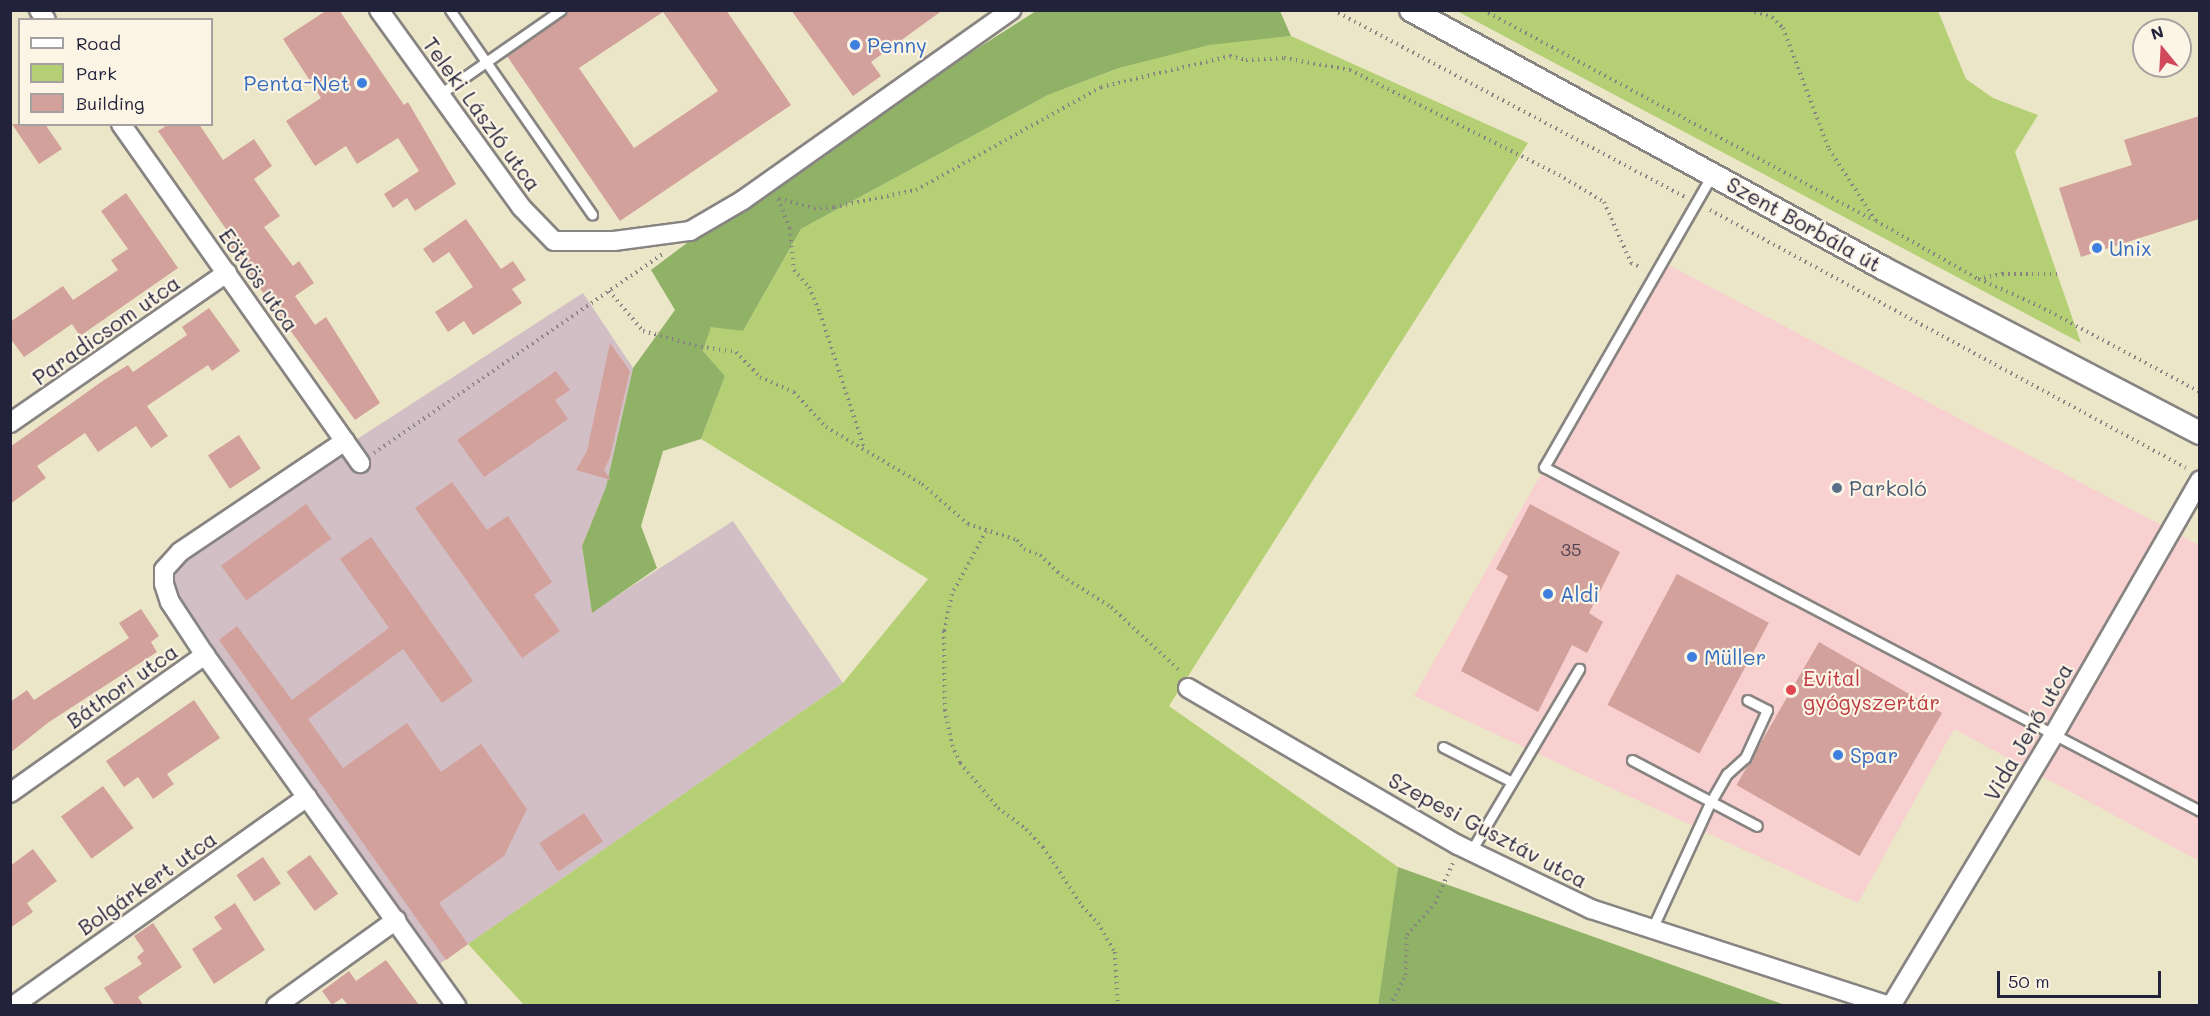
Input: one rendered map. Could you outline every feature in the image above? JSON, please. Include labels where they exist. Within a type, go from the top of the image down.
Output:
[{"type":"street","name":"Teleki László utca","points":[[379,10],[521,207],[554,241],[614,241],[690,231]]},
{"type":"street","points":[[690,231],[764,185],[1011,10]]},
{"type":"street","name":"Szent Borbála út","points":[[1411,10],[1713,172],[1883,268],[2199,433]]},
{"type":"street","name":"Eötvös utca","points":[[122,126],[360,463]]},
{"type":"street","name":"Paradicsom utca","points":[[10,423],[227,273]]},
{"type":"street","name":"Báthori utca","points":[[10,793],[205,655],[170,602],[164,584],[164,570],[180,552],[345,441]]},
{"type":"street","name":"Vida Jenő utca","points":[[1890,1005],[2053,736],[2194,475]]},
{"type":"street","points":[[205,655],[456,1005]]},
{"type":"street","name":"Szepesi Gusztáv utca","points":[[1188,688],[1464,848],[1591,909],[1890,1005]]},
{"type":"street","name":"Bolgárkert utca","points":[[13,1005],[307,797]]},
{"type":"street","points":[[276,1005],[396,920]]},
{"type":"lane","points":[[450,10],[592,214]]},
{"type":"lane","points":[[440,94],[561,10]]},
{"type":"lane","points":[[1713,172],[1656,276],[1544,467],[2199,811]]},
{"type":"lane","points":[[1464,848],[1512,782],[1579,669]]},
{"type":"lane","points":[[1652,929],[1710,803],[1727,774],[1744,758],[1767,710],[1747,700]]},
{"type":"lane","points":[[1443,747],[1512,782]]},
{"type":"lane","points":[[1632,760],[1757,826]]},
{"type":"path","points":[[1483,10],[1876,221],[1978,279],[2039,306],[2199,392]]},
{"type":"path","points":[[1749,10],[1772,17],[1783,28],[1829,149],[1876,221]]},
{"type":"path","points":[[778,199],[814,208],[834,207],[916,190],[1101,87],[1230,56],[1246,60],[1284,58],[1350,70],[1568,180],[1604,202],[1631,262],[1656,276]]},
{"type":"path","points":[[764,185],[778,199],[790,228],[794,270],[809,287],[820,313],[864,448]]},
{"type":"path","points":[[360,463],[609,291],[690,231]]},
{"type":"path","points":[[1978,279],[2002,274],[2057,274]]},
{"type":"path","points":[[609,291],[643,331],[701,347],[736,352],[760,377],[794,392],[826,427],[922,484],[968,524],[1017,540],[1024,549],[1040,555],[1062,576],[1112,607],[1182,673],[1188,688]]},
{"type":"path","points":[[2060,398],[2194,475]]},
{"type":"path","points":[[986,531],[952,594],[944,632],[945,710],[952,745],[960,763],[998,808],[1026,829],[1043,847],[1082,906],[1098,923],[1115,952],[1118,1005]]},
{"type":"path","points":[[1390,1005],[1406,975],[1407,935],[1435,903],[1464,848]]},
{"type":"shaded area","points":[[1663,262],[2199,545],[2199,861],[1954,729],[1858,903],[1414,696]]},
{"type":"shaded area","points":[[583,293],[633,368],[606,487],[582,546],[592,612],[733,521],[843,683],[428,972],[152,582],[351,443]]},
{"type":"green space","points":[[1036,11],[1280,11],[1291,36],[1209,45],[1119,68],[1048,95],[801,229],[743,331],[711,327],[703,351],[725,376],[701,439],[663,451],[641,526],[657,568],[592,613],[582,546],[606,487],[633,368],[675,310],[651,270],[764,185]]},
{"type":"green space","points":[[1457,11],[1938,11],[1966,79],[1993,98],[2038,115],[2015,152],[2081,343]]},
{"type":"green space","points":[[1291,36],[1528,143],[1169,706],[1398,867],[1378,1005],[524,1005],[468,944],[843,683],[928,579],[701,439],[725,376],[703,351],[711,326],[743,331],[801,229],[1048,95],[1119,68],[1209,44]]},
{"type":"green space","points":[[1398,867],[1785,1005],[1378,1005]]},
{"type":"building","points":[[327,10],[339,10],[404,105],[408,102],[456,184],[415,211],[407,198],[393,208],[384,194],[419,171],[398,138],[357,164],[346,146],[315,166],[286,121],[321,98],[283,39]]},
{"type":"building","points":[[571,10],[726,10],[791,105],[620,221],[507,56]],"holes":[[[663,12],[718,91],[634,148],[579,68]]]},
{"type":"building","name":"Penny","points":[[791,10],[943,10],[871,62],[881,76],[853,96]]},
{"type":"building","points":[[2199,116],[2199,219],[2081,257],[2059,188],[2132,165],[2124,140]]},
{"type":"building","points":[[12,124],[46,126],[62,149],[39,164]]},
{"type":"building","points":[[166,126],[200,126],[223,160],[254,139],[272,166],[254,179],[280,216],[264,227],[293,266],[299,261],[314,283],[295,296],[315,325],[326,317],[380,403],[355,420],[222,236],[228,232],[158,131]]},
{"type":"building","points":[[126,193],[178,268],[80,336],[72,324],[24,357],[10,338],[10,322],[63,286],[73,300],[118,270],[111,260],[128,249],[101,211]]},
{"type":"building","points":[[466,219],[501,269],[513,261],[526,280],[512,289],[522,303],[473,335],[464,321],[448,332],[435,312],[473,287],[449,252],[433,263],[423,249]]},
{"type":"building","points":[[209,308],[240,351],[212,371],[208,365],[147,406],[168,436],[151,448],[136,426],[98,452],[85,433],[37,466],[46,478],[10,504],[10,447],[104,380],[128,365],[133,372],[187,335],[182,327]]},
{"type":"building","points":[[610,343],[630,371],[610,457],[604,470],[611,480],[576,470],[587,451]]},
{"type":"building","points":[[556,371],[570,390],[555,400],[568,419],[484,477],[457,440]]},
{"type":"building","points":[[239,435],[261,469],[230,489],[208,455]]},
{"type":"building","points":[[452,482],[487,530],[508,516],[552,582],[534,595],[560,631],[522,658],[415,508]]},
{"type":"building","points":[[306,504],[331,539],[246,601],[221,566]]},
{"type":"building","name":"Aldi","points":[[1530,504],[1620,552],[1589,613],[1603,622],[1587,653],[1572,645],[1538,712],[1461,671],[1508,576],[1496,569]]},
{"type":"building","points":[[371,537],[473,681],[442,703],[403,649],[308,719],[343,768],[407,723],[441,772],[481,744],[527,809],[504,856],[439,903],[468,944],[446,960],[219,640],[237,626],[292,700],[389,628],[340,559]]},
{"type":"building","name":"Müller","points":[[1677,574],[1769,623],[1699,754],[1608,705]]},
{"type":"building","points":[[141,609],[159,636],[151,642],[157,652],[49,722],[10,753],[10,702],[27,690],[34,700],[129,638],[119,623]]},
{"type":"building","name":"Spar","points":[[1819,642],[1942,713],[1859,856],[1736,785]]},
{"type":"building","points":[[194,700],[220,738],[167,774],[174,784],[153,799],[138,777],[124,787],[106,761]]},
{"type":"building","points":[[103,786],[134,828],[91,859],[61,817]]},
{"type":"building","points":[[584,813],[603,841],[558,871],[539,843]]},
{"type":"building","points":[[33,849],[57,881],[27,903],[33,912],[10,928],[10,866]]},
{"type":"building","points":[[310,855],[338,894],[315,911],[287,872]]},
{"type":"building","points":[[263,857],[281,884],[254,901],[236,875]]},
{"type":"building","points":[[235,903],[265,950],[214,984],[192,949],[222,929],[214,917]]},
{"type":"building","points":[[153,923],[182,967],[138,997],[143,1005],[115,1005],[104,988],[142,964],[137,957],[144,951],[134,936]]},
{"type":"building","points":[[386,960],[419,1005],[348,1005],[342,998],[332,1005],[322,991],[349,971],[356,981]]},
{"type":"place","name":"Penny","points":[[855,45]]},
{"type":"place","name":"Penta-Net","points":[[362,83]]},
{"type":"place","name":"Unix","points":[[2097,248]]},
{"type":"place","name":"Parkoló","points":[[1837,488]]},
{"type":"place","name":"Aldi","points":[[1548,594]]},
{"type":"place","name":"Müller","points":[[1692,657]]},
{"type":"place","name":"Evital gyógyszertár","points":[[1791,690]]},
{"type":"place","name":"Spar","points":[[1838,755]]}]
